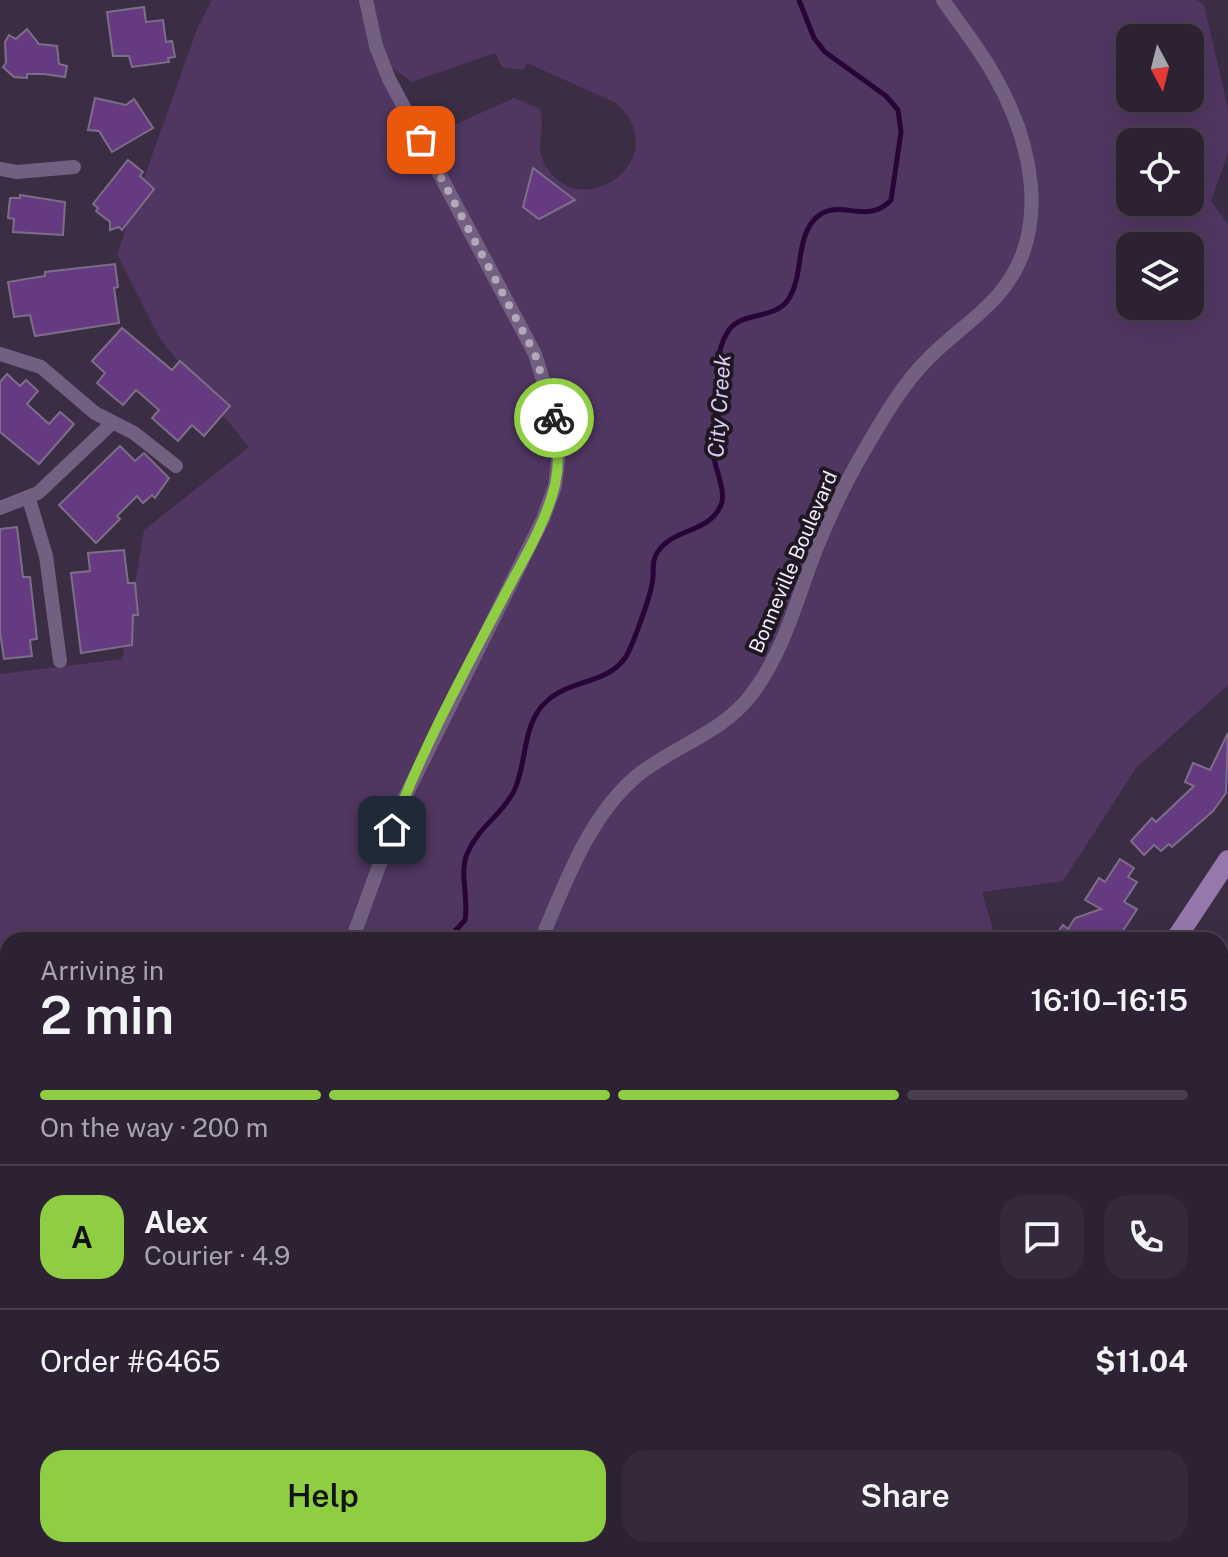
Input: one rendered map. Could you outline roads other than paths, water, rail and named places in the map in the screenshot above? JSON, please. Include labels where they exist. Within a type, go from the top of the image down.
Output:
[{"type":"street","points":[[355,932],[402,803],[543,519],[555,486],[559,453],[555,420],[535,354],[389,79],[380,60],[366,0]]},
{"type":"street","name":"Bonneville Boulevard","points":[[545,932],[586,843],[620,792],[641,773],[728,719],[749,698],[767,673],[779,650],[818,546],[874,434],[903,388],[924,362],[998,295],[1021,260],[1030,230],[1033,203],[1020,135],[993,71],[943,0]]},
{"type":"street","points":[[0,169],[17,172],[74,167]]},
{"type":"street","points":[[0,354],[41,367],[112,423],[147,441],[176,466]]},
{"type":"street","points":[[0,508],[29,499],[46,487],[112,423]]},
{"type":"street","points":[[29,499],[46,556],[60,661]]},
{"type":"street","points":[[1180,932],[1228,860]]},
{"type":"waterway","name":"City Creek","points":[[454,932],[465,920],[464,869],[467,854],[477,836],[504,807],[514,791],[529,732],[539,710],[556,694],[608,673],[625,658],[648,600],[656,554],[666,543],[708,521],[721,505],[722,493],[713,448],[719,411],[719,354],[727,333],[740,321],[774,311],[788,300],[796,279],[802,245],[818,216],[835,210],[873,211],[891,200],[901,132],[898,110],[886,96],[825,52],[814,38],[799,0]]}]
